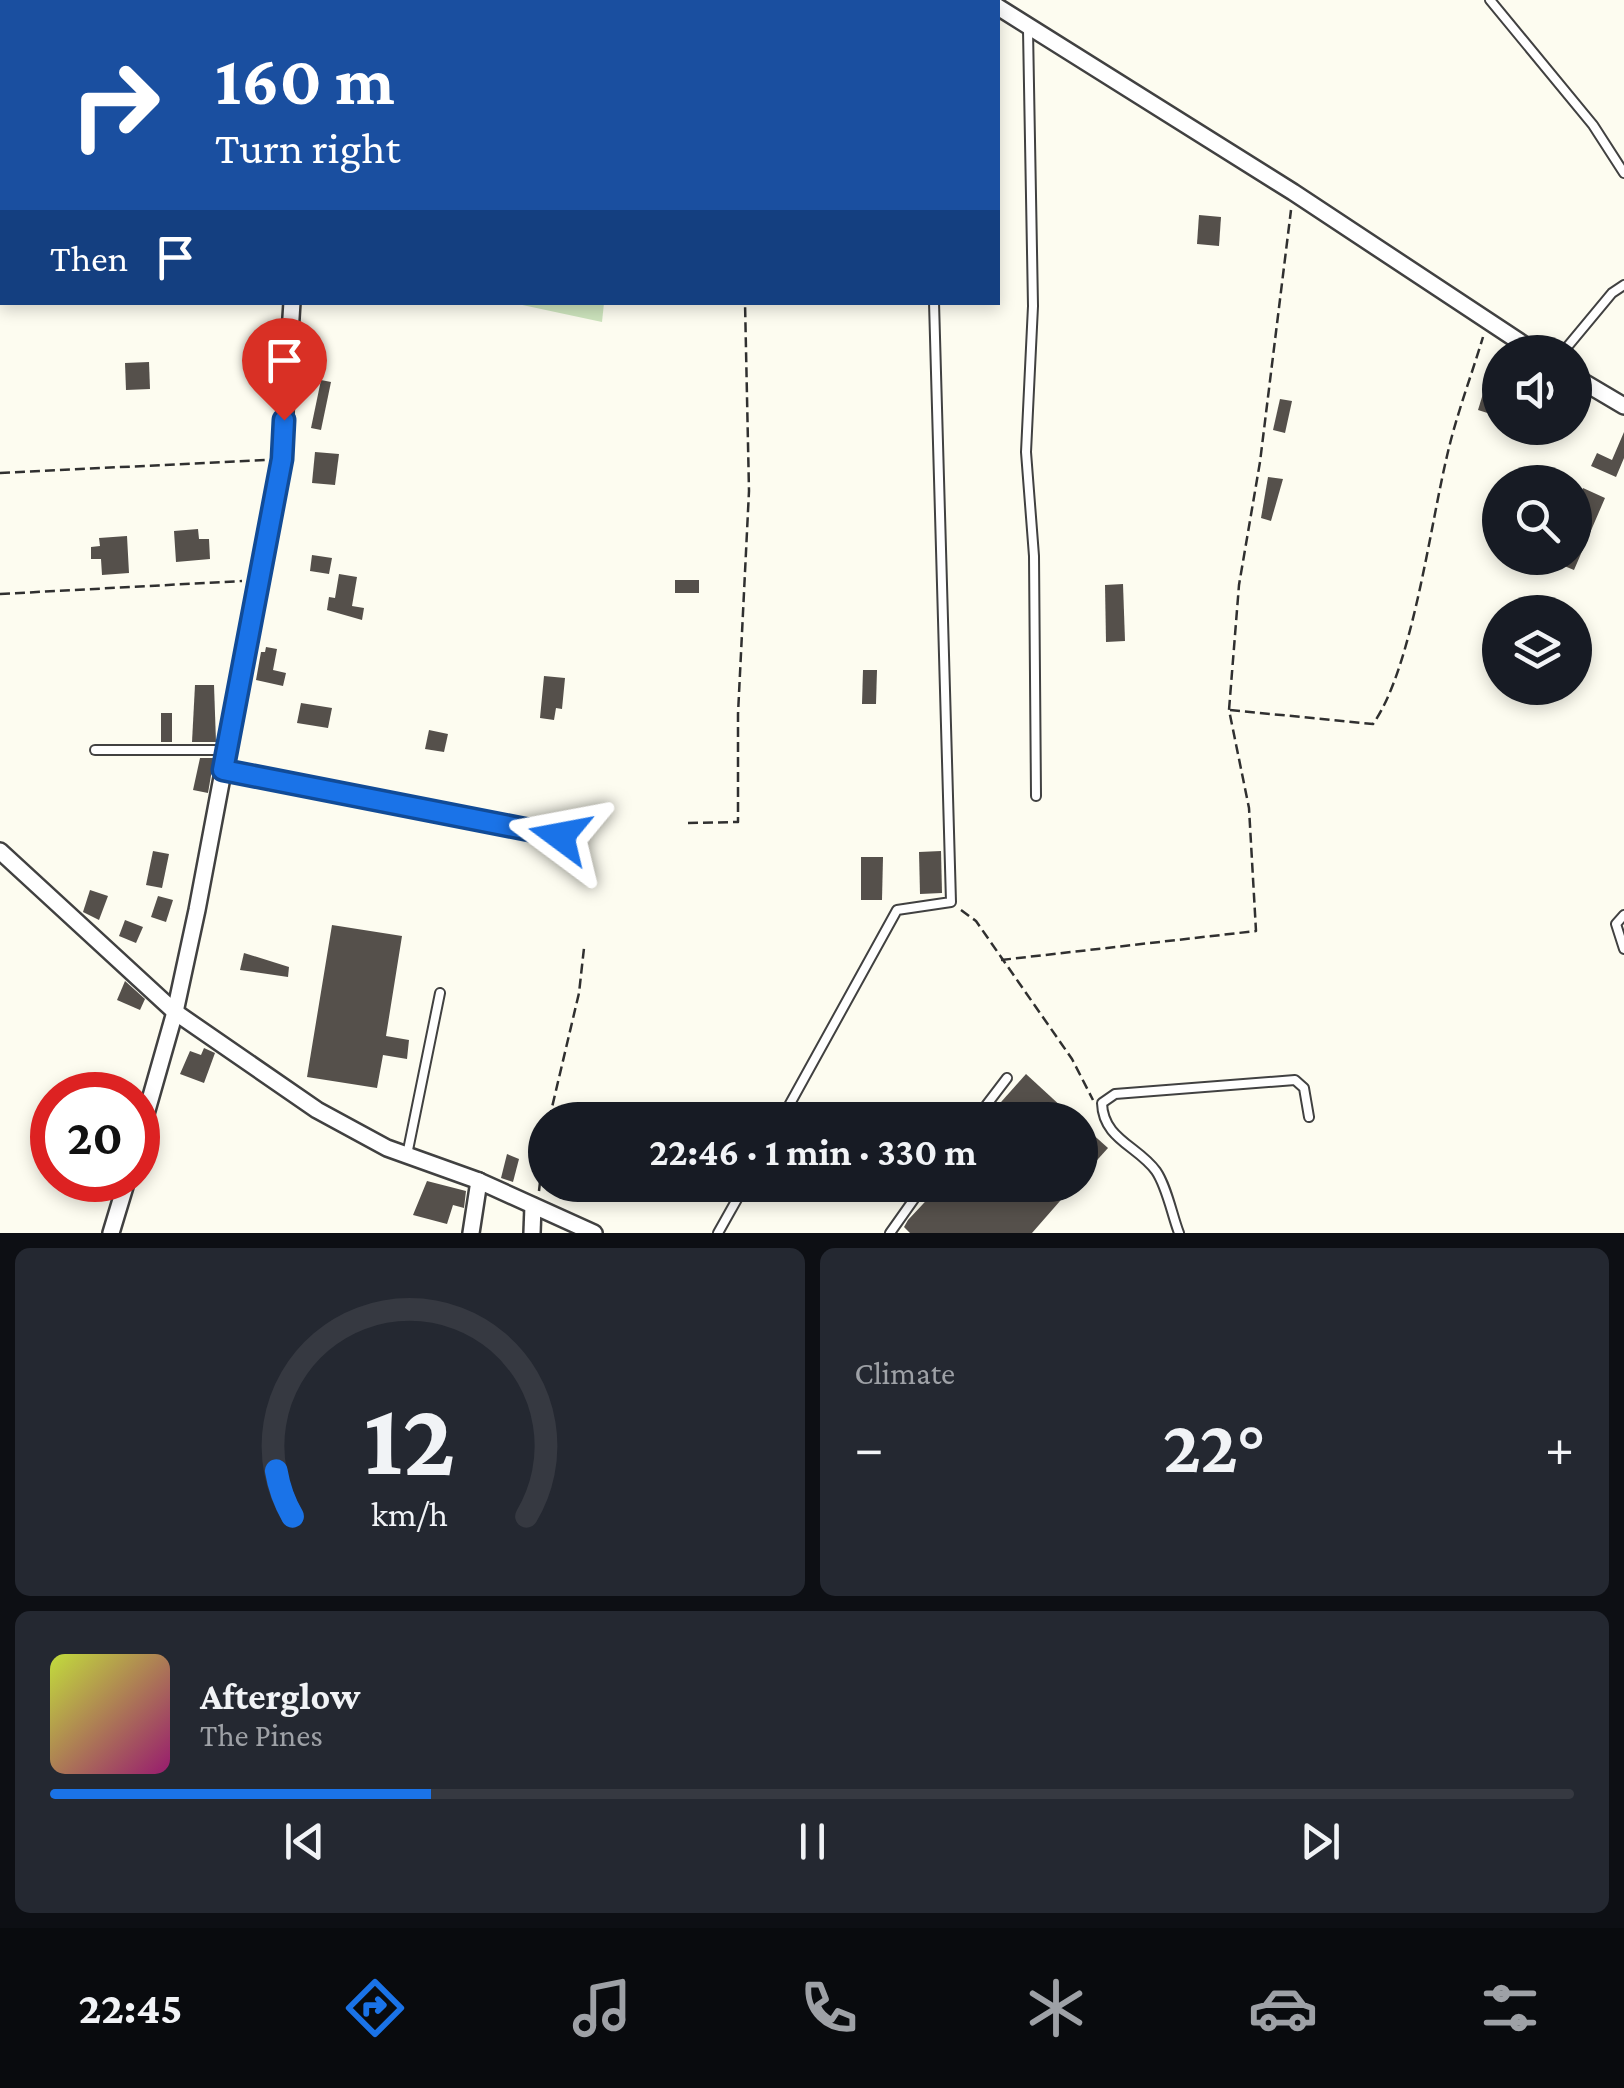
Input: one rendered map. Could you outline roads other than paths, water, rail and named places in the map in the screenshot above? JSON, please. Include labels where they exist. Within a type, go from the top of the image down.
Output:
[{"type":"street","points":[[1000,9],[1293,192],[1508,335]]},
{"type":"street","points":[[158,1072],[175,1012],[282,459],[292,305]]},
{"type":"street","points":[[1592,387],[1624,406]]},
{"type":"street","points":[[0,851],[175,1012],[317,1110],[362,1137],[480,1181],[594,1233]]},
{"type":"street","points":[[471,1233],[480,1181]]},
{"type":"street","points":[[111,1233],[120,1202]]},
{"type":"street","points":[[532,1233],[536,1206]]},
{"type":"lane","points":[[1490,0],[1593,125],[1624,173]]},
{"type":"lane","points":[[1028,30],[1034,306],[1026,452],[1034,556],[1036,796]]},
{"type":"lane","points":[[1577,335],[1612,293],[1624,286]]},
{"type":"lane","points":[[791,1102],[897,910],[951,902],[934,305]]},
{"type":"lane","points":[[95,750],[227,750]]},
{"type":"lane","points":[[223,770],[560,836]]},
{"type":"lane","points":[[1624,915],[1616,924],[1624,950]]},
{"type":"lane","points":[[407,1155],[440,993]]},
{"type":"lane","points":[[988,1102],[1007,1078]]},
{"type":"lane","points":[[1179,1233],[1156,1172],[1126,1147],[1102,1118],[1102,1104],[1115,1094],[1296,1080],[1304,1088],[1309,1117]]},
{"type":"lane","points":[[718,1233],[735,1202]]},
{"type":"lane","points":[[890,1233],[912,1202]]}]
